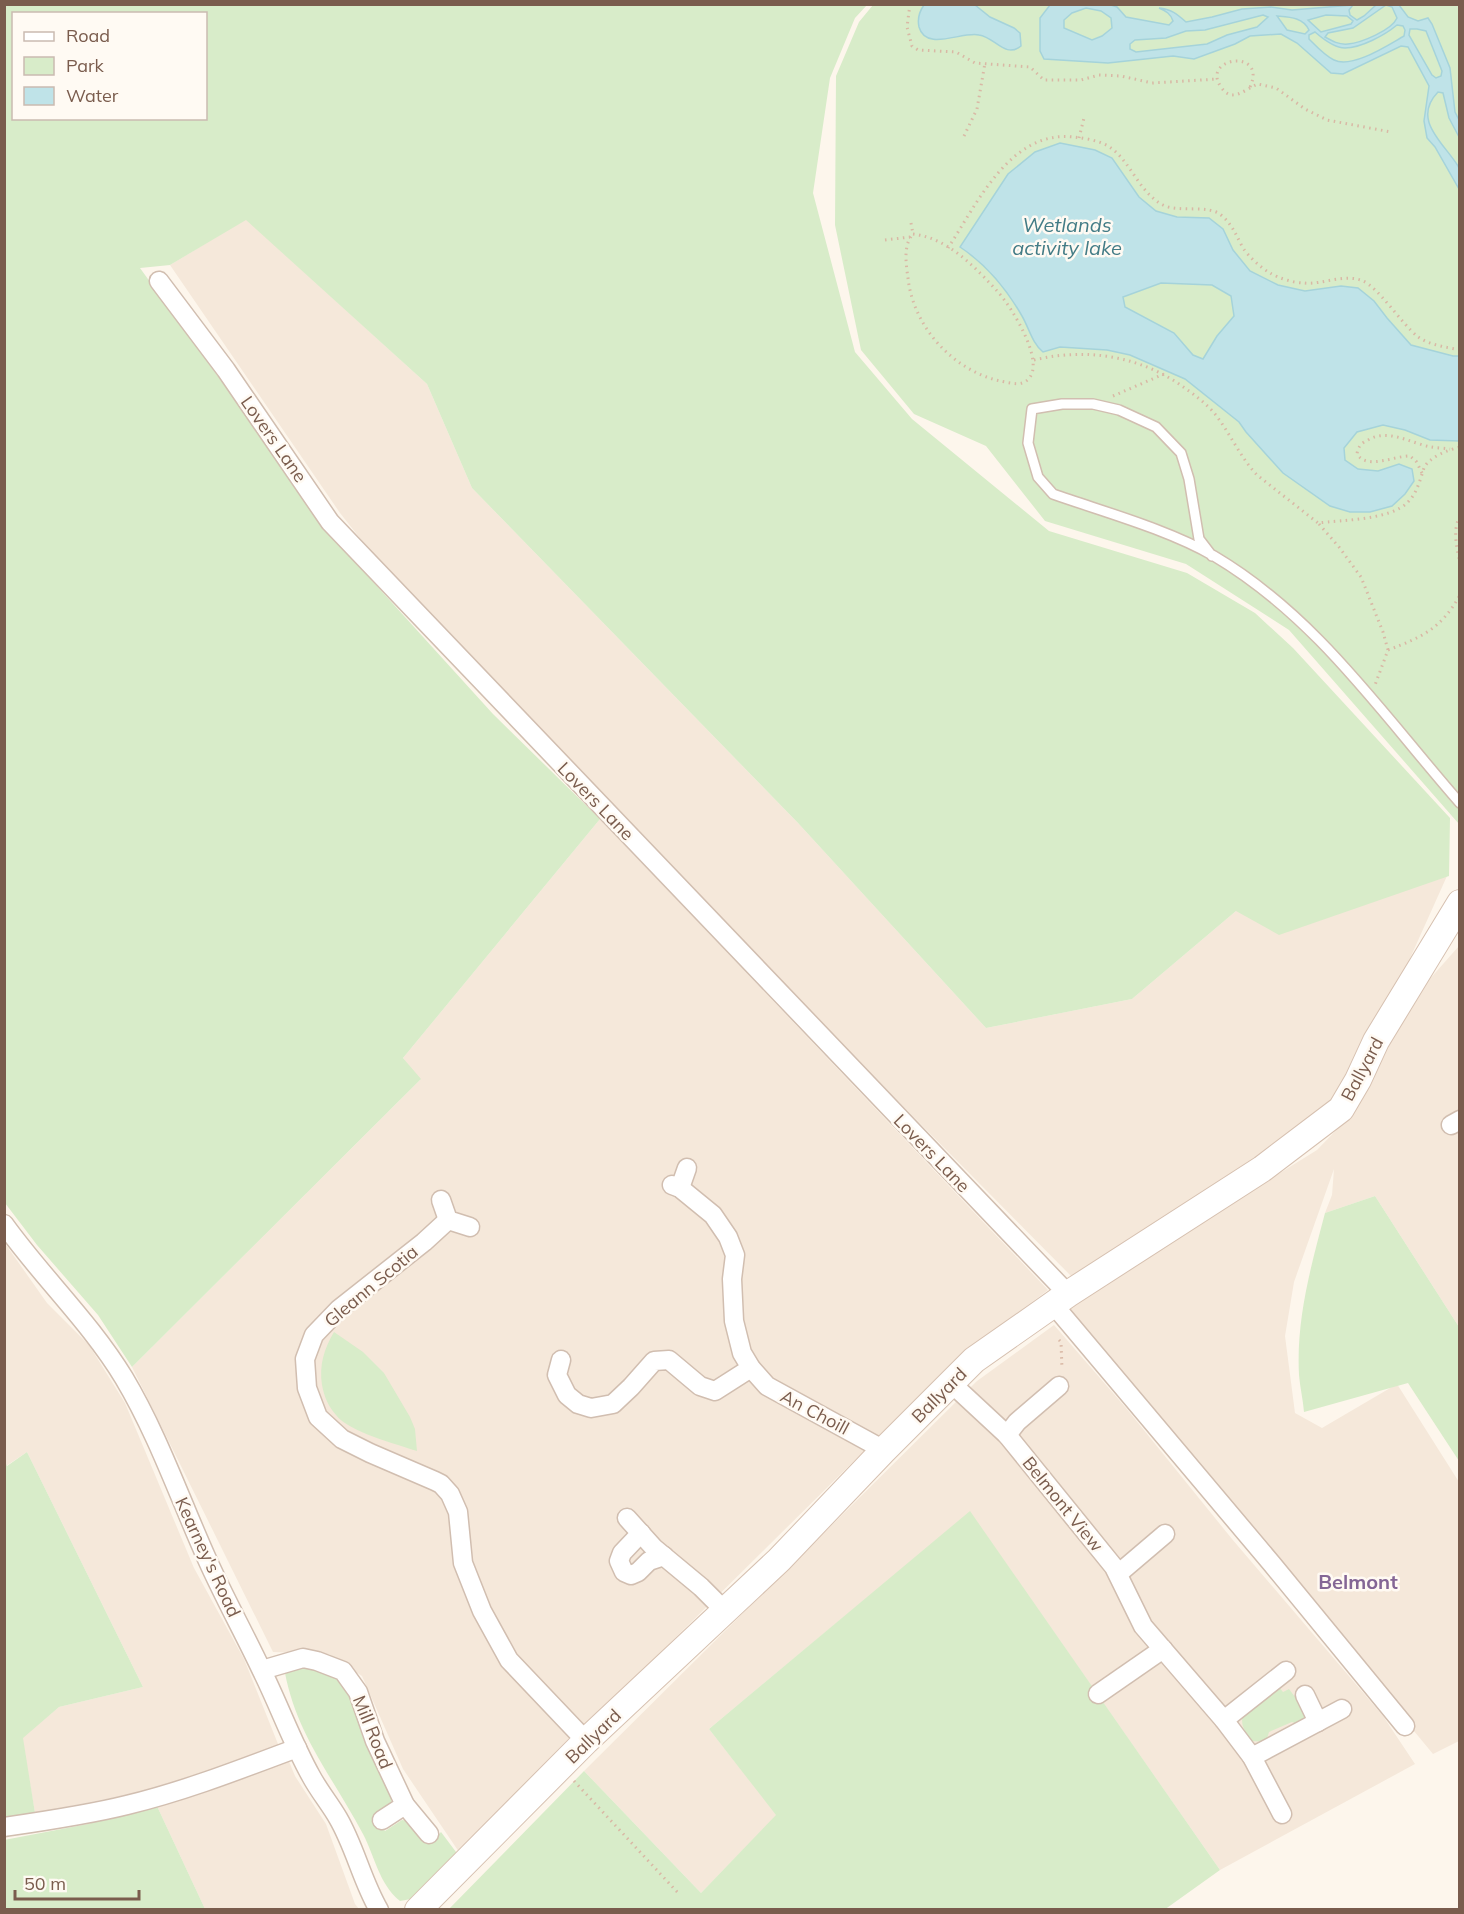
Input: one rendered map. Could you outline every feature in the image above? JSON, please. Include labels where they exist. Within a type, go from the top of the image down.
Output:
[{"type":"street","name":"Lovers Lane","points":[[159,280],[226,370],[330,522],[1060,1299],[1264,1555],[1405,1726]]},
{"type":"street","name":"Ballyard","points":[[418,1910],[586,1741],[779,1560],[974,1360],[1060,1299],[1262,1169],[1341,1109],[1358,1080],[1376,1041],[1460,903]]},
{"type":"street","name":"An Choill","points":[[687,1168],[676,1186],[713,1215],[728,1237],[735,1255],[732,1279],[735,1321],[741,1353],[751,1368],[767,1386],[884,1450]]},
{"type":"street","points":[[441,1200],[448,1220],[470,1227]]},
{"type":"street","name":"Gleann Scotia","points":[[448,1220],[424,1242],[339,1309],[314,1335],[305,1359],[307,1388],[318,1417],[342,1439],[441,1484],[450,1494],[458,1512],[463,1563],[482,1611],[509,1660],[586,1741]]},
{"type":"street","name":"Kearney's Road","points":[[4,1224],[99,1340],[124,1379],[146,1421],[208,1562],[262,1670],[312,1778],[338,1819],[378,1910]]},
{"type":"street","points":[[561,1360],[557,1375],[567,1395],[578,1404],[591,1408],[613,1404],[632,1387],[654,1361],[669,1360],[700,1386],[715,1391],[751,1368]]},
{"type":"street","name":"Belmont View","points":[[951,1383],[1007,1435],[1114,1567],[1143,1626],[1224,1720],[1252,1757],[1282,1814]]},
{"type":"street","points":[[1007,1435],[1017,1422],[1059,1386]]},
{"type":"street","points":[[627,1518],[664,1556],[725,1611]]},
{"type":"street","points":[[641,1533],[622,1553],[619,1561],[624,1572],[634,1574],[649,1561],[664,1556]]},
{"type":"street","points":[[1118,1574],[1165,1534]]},
{"type":"street","points":[[1098,1694],[1163,1649]]},
{"type":"street","name":"Mill Road","points":[[262,1670],[303,1658],[343,1671],[358,1692],[375,1741],[405,1805],[429,1834]]},
{"type":"street","points":[[1224,1720],[1286,1671]]},
{"type":"street","points":[[1305,1695],[1318,1722]]},
{"type":"street","points":[[1252,1757],[1342,1709]]},
{"type":"street","points":[[4,1827],[53,1820],[126,1805],[225,1775],[297,1748]]},
{"type":"street","points":[[382,1820],[405,1805]]},
{"type":"lane","points":[[1212,556],[1199,539],[1190,479],[1180,453],[1156,427],[1119,410],[1093,404],[1062,404],[1032,409],[1028,443],[1038,477],[1053,494],[1183,540],[1212,556],[1265,592],[1304,624],[1357,679],[1460,803]]},
{"type":"path","points":[[910,4],[907,27],[912,46],[918,50],[956,52],[975,63],[1030,67],[1044,80],[1081,80],[1100,75],[1120,76],[1152,83],[1218,79]]},
{"type":"path","points":[[1240,60],[1246,63],[1252,71],[1253,82],[1250,87],[1242,94],[1231,95],[1221,88],[1218,73],[1225,63],[1240,60]]},
{"type":"path","points":[[964,136],[977,109],[985,63]]},
{"type":"path","points":[[1250,87],[1258,84],[1276,88],[1305,110],[1327,120],[1391,132]]},
{"type":"path","points":[[1079,138],[1084,118]]},
{"type":"path","points":[[948,248],[999,170],[1025,148],[1044,138],[1063,136],[1079,138],[1109,146],[1147,192],[1164,205],[1217,212],[1229,221],[1244,249],[1270,273],[1303,284],[1347,279],[1363,281],[1418,337],[1434,344],[1460,350]]},
{"type":"path","points":[[885,240],[912,235],[925,235],[948,248],[977,270],[1001,296],[1016,320],[1034,360],[1034,370],[1029,379],[1020,384],[987,378],[952,356],[936,341],[922,321],[909,289],[906,249],[912,235],[911,223]]},
{"type":"path","points":[[1034,360],[1074,353],[1106,355],[1129,361],[1164,374],[1194,394],[1213,412],[1248,466],[1318,523],[1361,577],[1388,650],[1371,698]]},
{"type":"path","points":[[1093,404],[1164,374]]},
{"type":"path","points":[[1423,474],[1416,461],[1410,456],[1367,462],[1360,459],[1357,454],[1358,448],[1363,442],[1376,435],[1389,435],[1432,447],[1451,449]]},
{"type":"path","points":[[1318,523],[1386,514],[1408,503],[1420,483],[1425,465],[1437,456],[1460,447]]},
{"type":"path","points":[[1460,516],[1457,520],[1455,538],[1460,563]]},
{"type":"path","points":[[1388,650],[1413,640],[1437,626],[1460,595]]},
{"type":"path","points":[[1061,1342],[1061,1357]]},
{"type":"path","points":[[560,1767],[680,1895]]},
{"type":"shaded area","points":[[246,219],[427,384],[472,488],[798,823],[986,1028],[1132,999],[1236,911],[1447,876],[1407,965],[1340,1089],[1323,1109],[1260,1155],[1071,1276],[800,1002],[382,566],[340,513],[170,265]]},
{"type":"shaded area","points":[[600,819],[1048,1290],[960,1356],[459,1852],[403,1769],[362,1676],[329,1654],[273,1652],[132,1367],[420,1080],[403,1058]]},
{"type":"shaded area","points":[[1459,946],[1459,1327],[1375,1196],[1325,1213],[1332,1195],[1334,1169],[1294,1282],[1285,1336],[1295,1413],[1322,1428],[1397,1384],[1459,1482],[1459,1741],[1433,1754],[1064,1308],[1317,1150],[1347,1119],[1363,1086],[1428,981]]},
{"type":"shaded area","points":[[4,1242],[47,1303],[89,1345],[125,1403],[194,1568],[244,1659],[280,1749],[172,1786],[35,1813],[22,1738],[59,1707],[143,1687],[27,1452],[6,1466]]},
{"type":"shaded area","points":[[1054,1325],[1383,1716],[1415,1764],[1220,1870],[970,1512],[709,1729],[777,1815],[701,1893],[584,1771],[977,1381]]},
{"type":"shaded area","points":[[288,1759],[295,1776],[326,1824],[355,1904],[359,1909],[205,1909],[156,1804]]},
{"type":"green space","points":[[5,5],[867,5],[855,18],[830,78],[813,193],[855,352],[912,419],[1049,531],[1187,573],[1255,613],[1293,648],[1450,818],[1449,876],[1279,935],[1236,911],[1132,999],[986,1028],[798,823],[472,488],[427,384],[246,220],[170,265],[140,268],[322,521],[365,573],[493,714],[600,819],[403,1058],[421,1079],[132,1367],[98,1315],[37,1245],[5,1203]]},
{"type":"green space","points":[[873,5],[1459,5],[1459,824],[1289,630],[1186,564],[1045,521],[986,446],[914,414],[861,350],[835,225],[836,76],[859,22]]},
{"type":"green space","points":[[1375,1196],[1459,1327],[1459,1461],[1408,1383],[1304,1412],[1299,1375],[1302,1313],[1325,1213]]},
{"type":"green space","points":[[334,1332],[363,1352],[384,1373],[410,1417],[415,1429],[417,1451],[351,1427],[342,1421],[331,1408],[323,1389],[321,1371],[327,1345]]},
{"type":"green space","points":[[27,1452],[143,1687],[59,1707],[23,1738],[35,1813],[5,1818],[5,1462],[7,1466]]},
{"type":"green space","points":[[970,1511],[1220,1870],[1164,1910],[448,1910],[584,1771],[701,1893],[776,1815],[709,1729]]},
{"type":"green space","points":[[320,1668],[340,1683],[347,1692],[366,1745],[391,1795],[391,1803],[376,1819],[385,1831],[402,1820],[409,1821],[431,1843],[441,1832],[459,1856],[417,1896],[400,1901],[387,1887],[363,1834],[318,1757],[298,1717],[285,1673],[299,1669]]},
{"type":"green space","points":[[1279,1687],[1283,1692],[1289,1689],[1295,1697],[1300,1694],[1307,1718],[1297,1724],[1292,1722],[1269,1732],[1266,1742],[1252,1741],[1244,1728],[1243,1715]]},
{"type":"green space","points":[[156,1804],[205,1909],[5,1909],[4,1840],[88,1824]]},
{"type":"water","points":[[924,5],[975,5],[990,17],[1020,33],[1021,46],[1010,50],[1005,49],[979,35],[945,39],[929,38],[923,34],[918,24]]},
{"type":"water","points":[[1050,5],[1111,5],[1117,7],[1126,17],[1169,25],[1173,21],[1171,16],[1159,8],[1174,12],[1186,22],[1242,9],[1271,7],[1292,10],[1353,5],[1349,10],[1350,15],[1357,20],[1376,5],[1386,5],[1399,5],[1408,17],[1418,21],[1428,18],[1450,68],[1455,112],[1459,120],[1459,137],[1449,118],[1443,93],[1438,92],[1428,112],[1429,122],[1438,140],[1458,166],[1459,189],[1435,147],[1427,138],[1424,121],[1429,86],[1408,47],[1401,46],[1343,74],[1331,73],[1297,43],[1281,34],[1250,36],[1194,59],[1173,56],[1108,63],[1044,59],[1040,51],[1040,18]],"holes":[[[1386,5],[1392,7],[1397,18],[1394,23],[1376,35],[1345,44],[1325,37],[1328,33],[1353,28]],[[1086,8],[1101,11],[1111,18],[1112,28],[1092,40],[1064,28],[1064,20],[1072,13]],[[1263,15],[1268,17],[1257,27],[1227,35],[1207,44],[1136,52],[1130,49],[1130,44],[1135,40],[1166,38],[1186,31],[1205,30]],[[1326,15],[1347,16],[1353,21],[1351,24],[1321,32],[1308,20]],[[1277,16],[1295,18],[1303,22],[1309,30],[1305,34],[1287,30]],[[1397,25],[1403,26],[1405,30],[1404,36],[1370,55],[1342,62],[1331,58],[1309,39],[1309,35],[1315,32],[1333,45],[1345,48],[1365,43]],[[1410,29],[1426,31],[1442,71],[1441,76],[1436,78],[1432,75],[1409,35]]]},
{"type":"water","name":"Wetlands activity lake","points":[[1060,143],[1095,150],[1112,158],[1139,197],[1156,211],[1177,217],[1209,218],[1223,229],[1233,250],[1250,271],[1278,285],[1305,291],[1341,286],[1358,288],[1374,301],[1411,345],[1459,356],[1459,441],[1430,440],[1405,430],[1383,425],[1357,432],[1344,448],[1345,460],[1358,469],[1378,471],[1399,464],[1412,469],[1414,481],[1405,494],[1392,506],[1370,512],[1350,512],[1330,506],[1283,473],[1239,422],[1185,379],[1130,355],[1107,350],[1060,347],[1043,352],[1002,287],[979,261],[960,247],[1008,174],[1035,152]],"holes":[[[1161,283],[1212,285],[1231,296],[1234,316],[1217,336],[1203,359],[1193,355],[1174,333],[1125,307],[1123,297]]]},
{"type":"district","name":"Belmont","points":[[1358,1581]]}]
